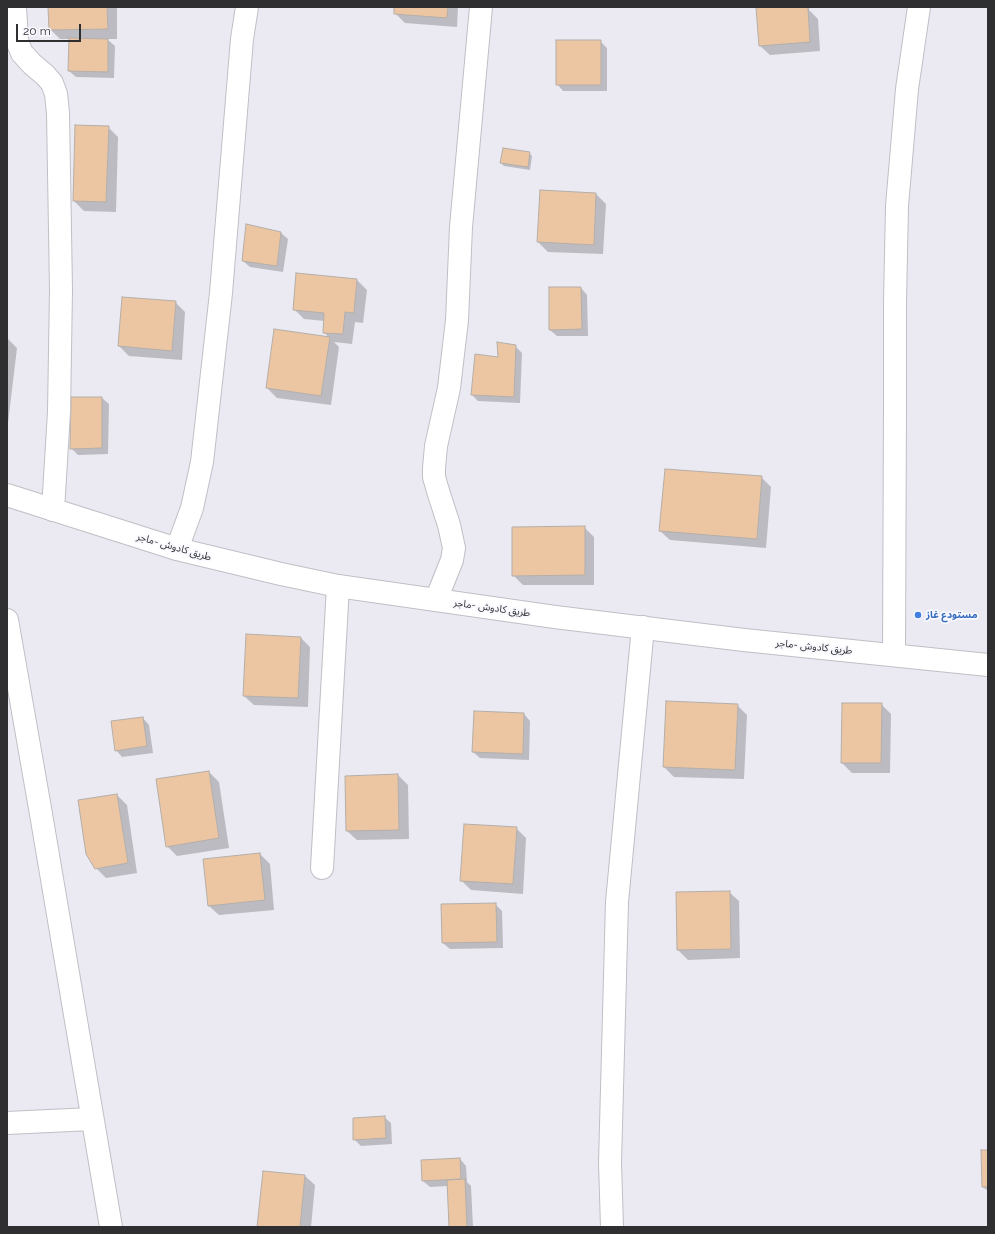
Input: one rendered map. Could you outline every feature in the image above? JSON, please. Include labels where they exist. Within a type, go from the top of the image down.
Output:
[{"type":"main road","points":[[16,7],[17,41],[22,53],[52,83],[56,94],[58,113],[61,290],[59,412],[52,510]]},
{"type":"main road","points":[[177,549],[192,508],[202,462],[221,293],[242,39],[247,7]]},
{"type":"main road","points":[[436,600],[452,560],[454,548],[434,477],[434,468],[436,446],[448,388],[457,320],[461,227],[481,7]]},
{"type":"main road","points":[[894,655],[895,302],[897,206],[907,88],[920,7]]},
{"type":"main road","name":"طريق كادوش -ماجر","points":[[7,495],[177,549],[338,586],[555,617],[744,640],[988,665]]},
{"type":"main road","points":[[322,868],[338,586]]},
{"type":"main road","points":[[7,620],[111,1227]]},
{"type":"main road","points":[[612,1227],[610,1163],[616,902],[643,627]]},
{"type":"main road","points":[[7,1123],[92,1119]]},
{"type":"building","points":[[48,7],[107,7],[108,29],[49,30]]},
{"type":"building","points":[[394,7],[448,7],[447,18],[394,14]]},
{"type":"building","points":[[756,8],[808,8],[810,42],[759,46]]},
{"type":"building","points":[[69,38],[108,39],[108,72],[68,71]]},
{"type":"building","points":[[556,40],[601,40],[601,85],[556,85]]},
{"type":"building","points":[[75,125],[109,126],[106,202],[73,201]]},
{"type":"building","points":[[503,148],[530,152],[528,167],[500,163]]},
{"type":"building","points":[[540,190],[596,193],[594,245],[537,242]]},
{"type":"building","points":[[246,224],[281,232],[277,266],[242,261]]},
{"type":"building","points":[[296,273],[357,279],[354,313],[345,312],[343,334],[323,333],[324,313],[293,310]]},
{"type":"building","points":[[549,287],[581,287],[582,329],[549,330]]},
{"type":"building","points":[[122,297],[176,301],[172,351],[118,346]]},
{"type":"building","points":[[274,329],[330,337],[321,396],[266,388]]},
{"type":"building","points":[[497,342],[516,345],[514,397],[471,395],[475,354],[498,357]]},
{"type":"building","points":[[71,397],[102,397],[102,448],[70,449]]},
{"type":"building","points":[[665,469],[762,476],[757,539],[659,531]]},
{"type":"building","points":[[585,526],[585,575],[512,576],[512,527]]},
{"type":"building","points":[[246,634],[301,637],[298,698],[243,696]]},
{"type":"building","points":[[666,701],[738,704],[735,770],[663,767]]},
{"type":"building","points":[[842,703],[882,703],[881,763],[841,763]]},
{"type":"building","points":[[474,711],[524,713],[523,754],[472,752]]},
{"type":"building","points":[[143,717],[147,746],[115,751],[111,721]]},
{"type":"building","points":[[209,771],[219,838],[166,847],[156,779]]},
{"type":"building","points":[[398,774],[399,830],[346,831],[345,776]]},
{"type":"building","points":[[117,794],[128,863],[95,869],[86,854],[78,800]]},
{"type":"building","points":[[464,824],[517,827],[513,884],[460,881]]},
{"type":"building","points":[[260,853],[265,900],[208,906],[203,859]]},
{"type":"building","points":[[730,891],[731,949],[677,950],[676,892]]},
{"type":"building","points":[[496,903],[497,942],[442,943],[441,904]]},
{"type":"building","points":[[385,1116],[386,1138],[353,1140],[353,1118]]},
{"type":"building","points":[[981,1150],[988,1150],[988,1187],[982,1187]]},
{"type":"building","points":[[460,1158],[461,1179],[422,1181],[421,1160]]},
{"type":"building","points":[[263,1171],[305,1175],[300,1227],[257,1227]]},
{"type":"building","points":[[465,1179],[467,1227],[449,1227],[447,1180]]},
{"type":"place","name":"مستودع غاز","points":[[918,615]]}]
